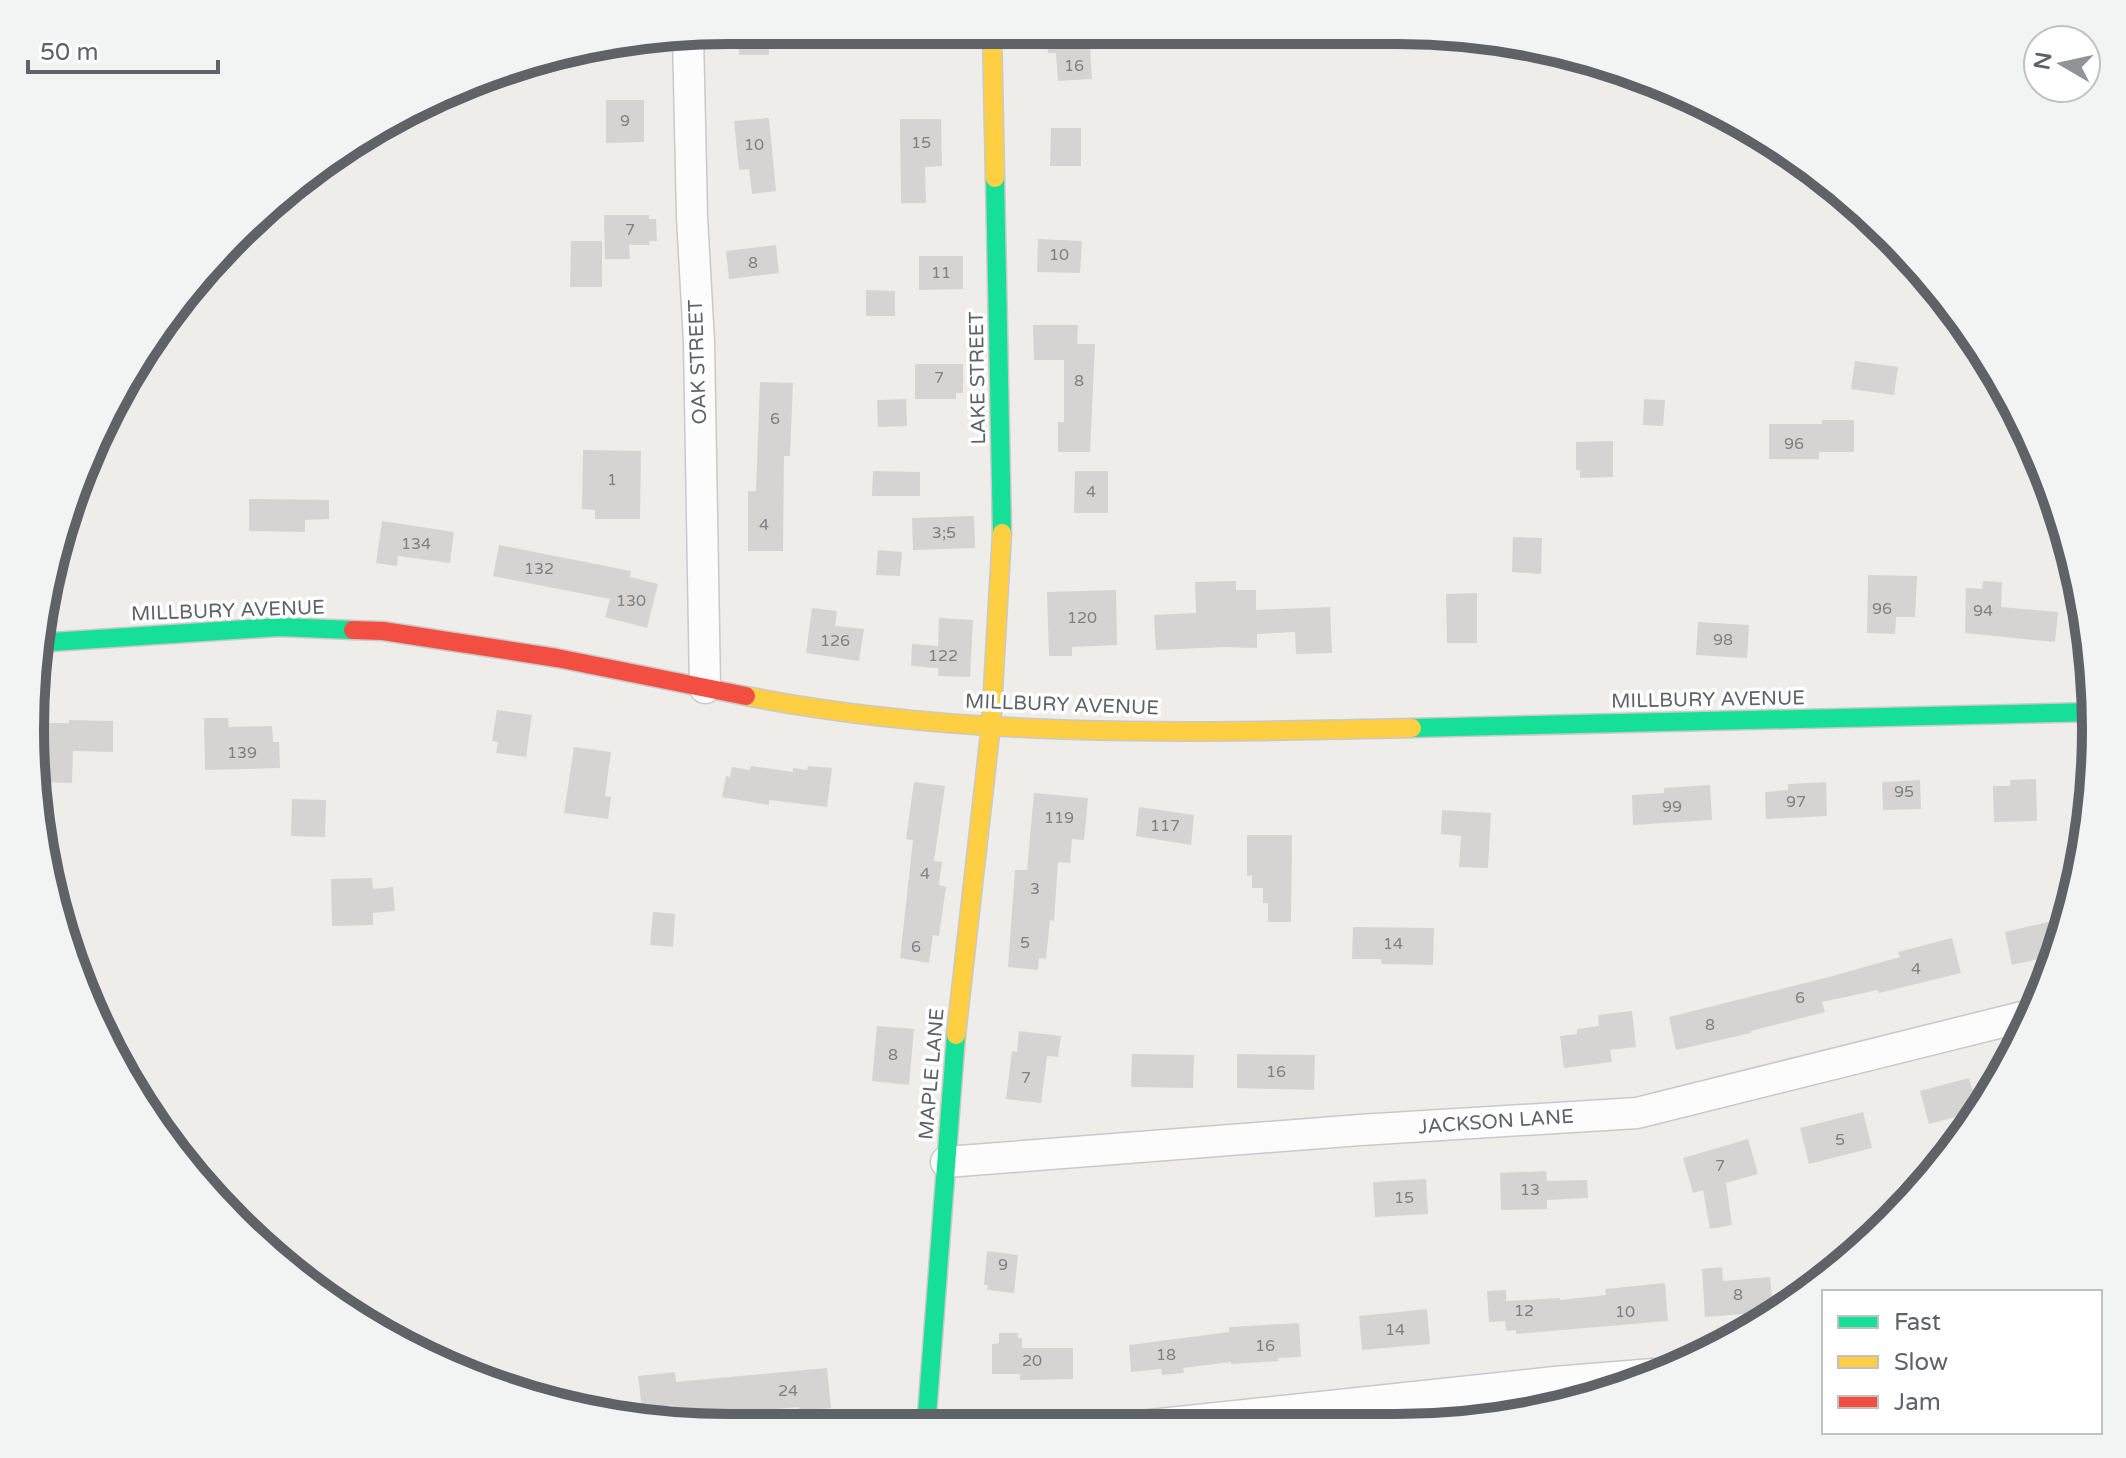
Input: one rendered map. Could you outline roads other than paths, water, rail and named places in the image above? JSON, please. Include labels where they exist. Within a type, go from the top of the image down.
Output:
[{"type":"main road","name":"LAKE STREET","points":[[991,725],[1002,530],[992,44]]},
{"type":"main road","name":"MILLBURY AVENUE","points":[[50,642],[279,627],[383,631],[543,655],[705,688],[879,718],[991,725],[1243,732],[2082,712]]},
{"type":"main road","name":"MAPLE LANE","points":[[927,1414],[954,1056],[991,725]]},
{"type":"street","name":"OAK STREET","points":[[688,45],[692,217],[699,342],[705,688]]},
{"type":"street","name":"JACKSON LANE","points":[[946,1162],[1360,1130],[1637,1113],[2017,1018]]},
{"type":"street","points":[[1254,1414],[1621,1377]]}]
